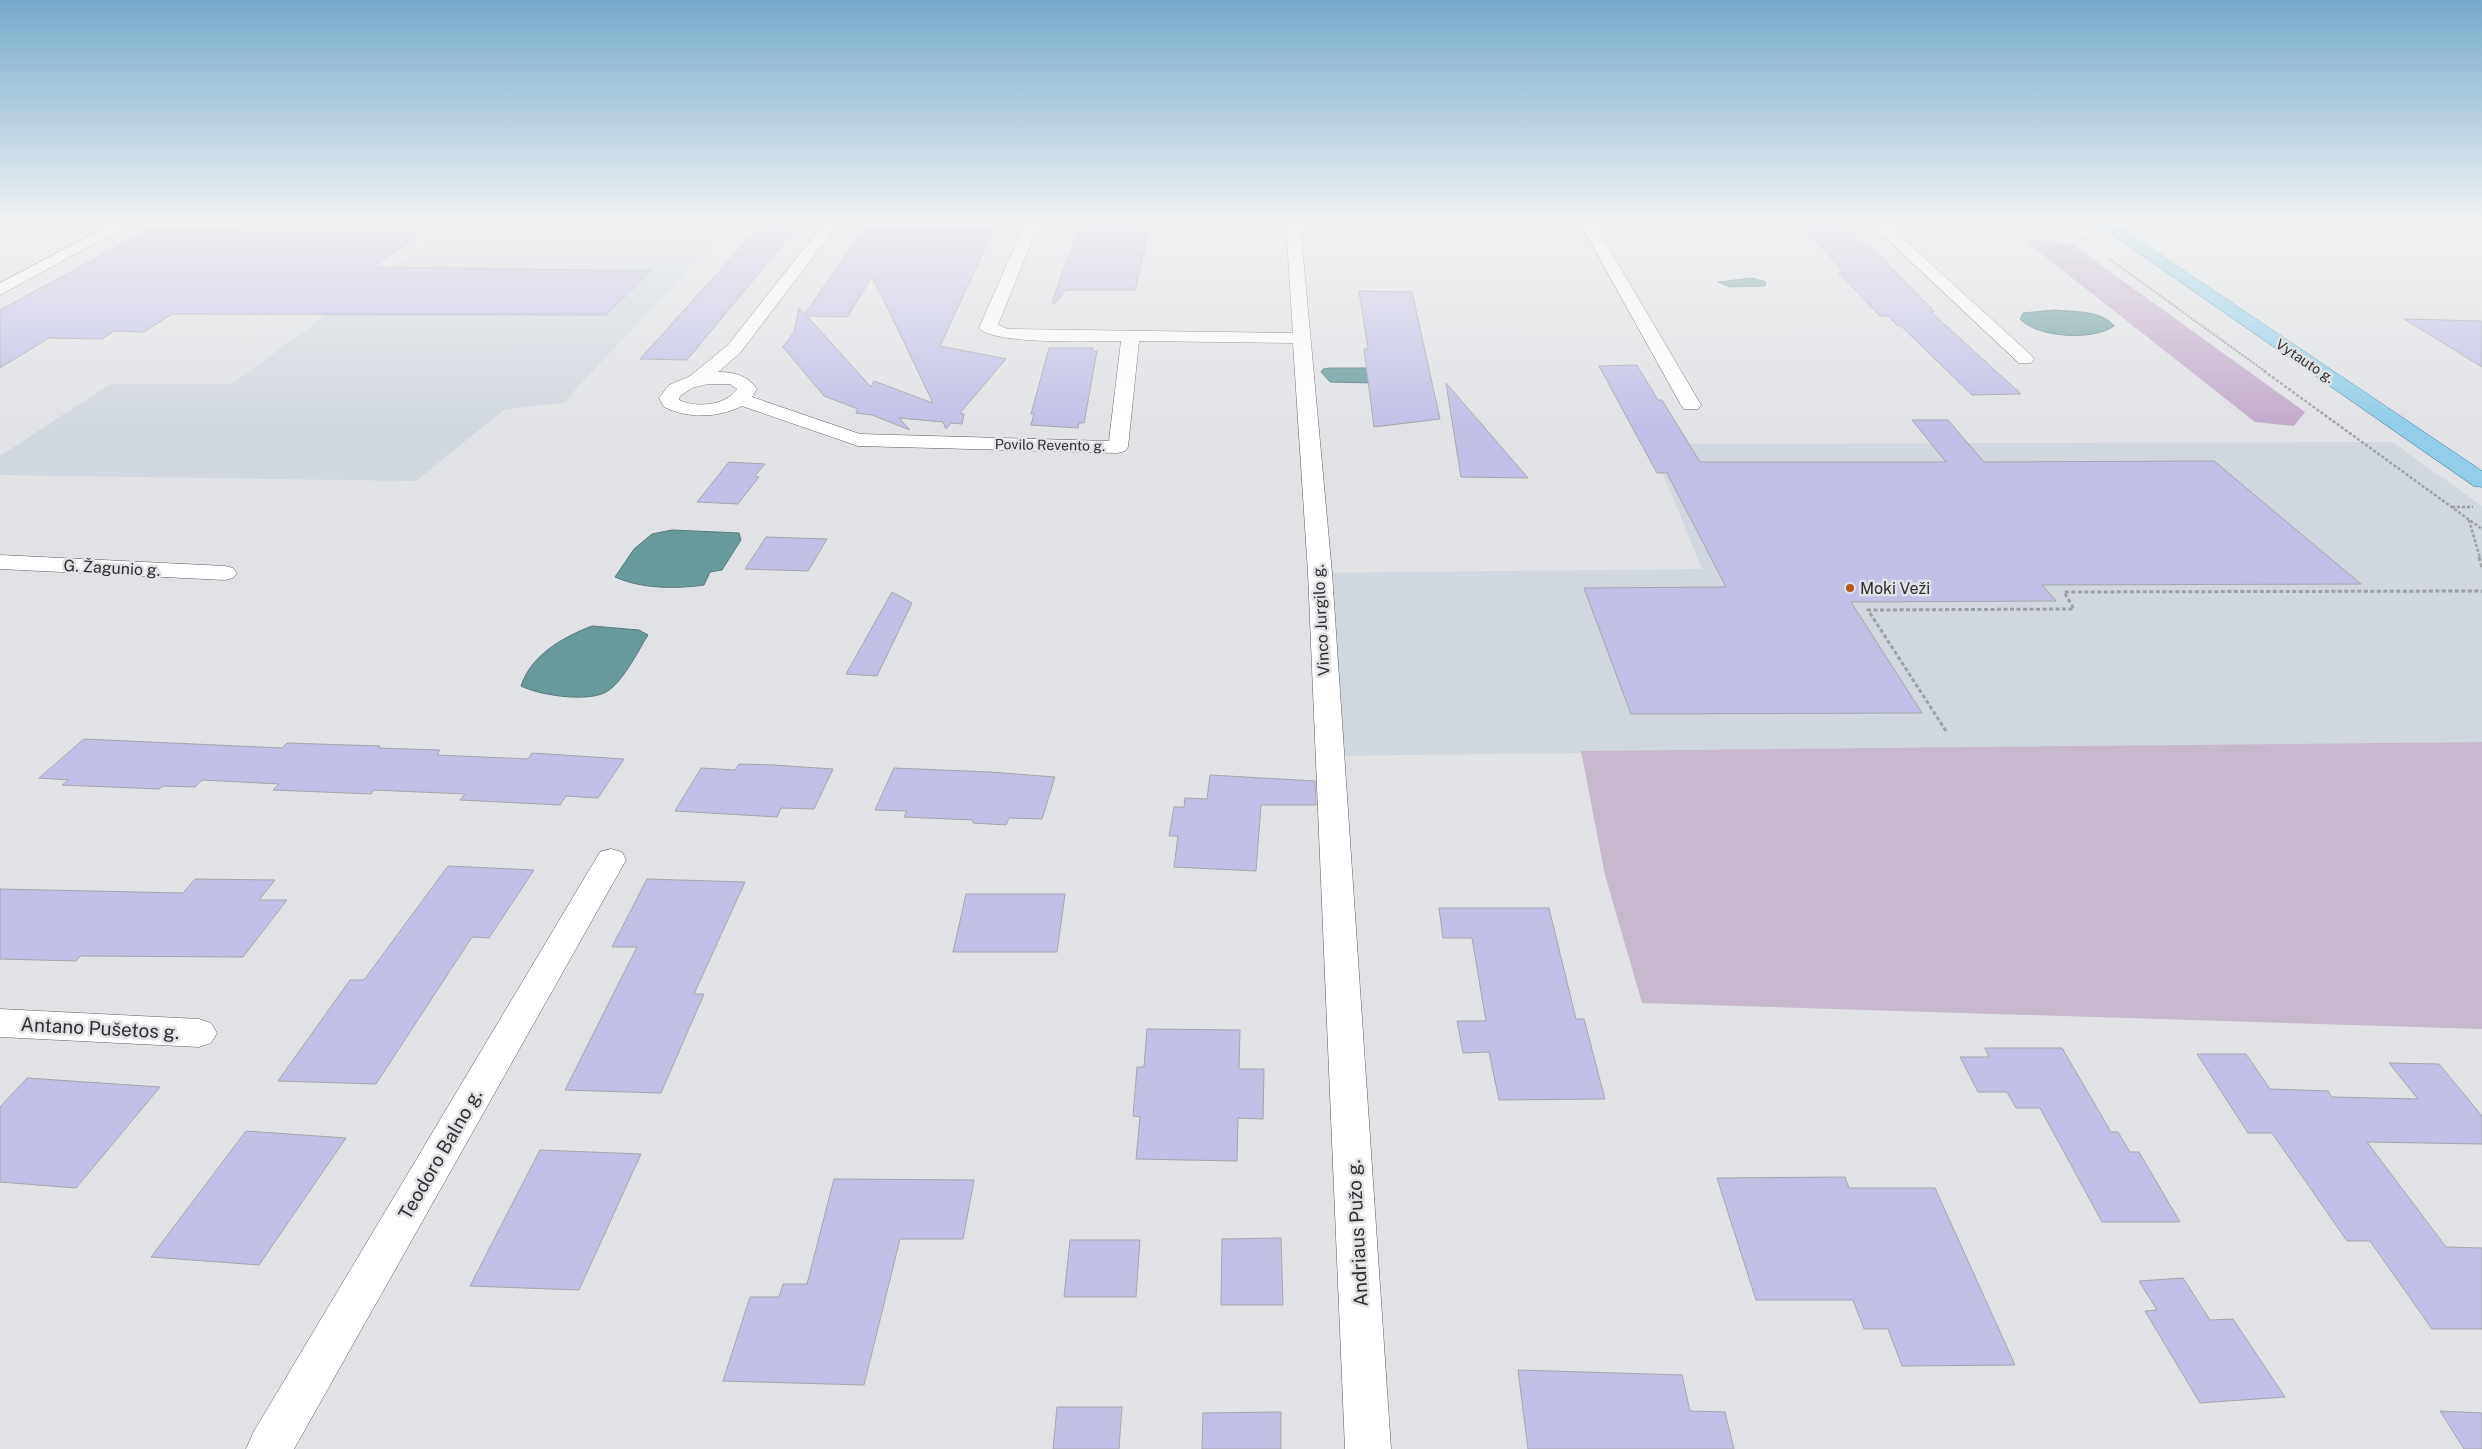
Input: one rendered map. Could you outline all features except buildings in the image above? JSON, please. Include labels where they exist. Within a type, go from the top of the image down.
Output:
[{"type":"main road","name":"Vytauto g.","points":[[2203,291],[2479,477]]},
{"type":"street","name":"Povilo Revento g.","points":[[697,380],[734,349],[779,291]]},
{"type":"street","points":[[1004,291],[988,328],[1007,334],[1302,338]]},
{"type":"street","name":"Vinco Jurgilo g.","points":[[1298,291],[1320,573],[1335,871],[1346,1018]]},
{"type":"street","points":[[1625,291],[1690,405]]},
{"type":"street","points":[[1951,291],[2025,359]]},
{"type":"street","name":"Povilo Revento g.","points":[[739,390],[720,407],[696,410],[685,409],[671,403],[669,398],[671,393],[677,388],[697,380],[720,378],[739,390],[858,440],[1118,447],[1131,336]]},
{"type":"street","points":[[734,349],[739,390]]},
{"type":"street","name":"G. Žagunio g.","points":[[0,562],[225,573]]},
{"type":"street","name":"Teodoro Balno g.","points":[[269,1449],[611,860]]},
{"type":"street","name":"Andriaus Pužo g.","points":[[1346,1018],[1368,1449]]},
{"type":"street","name":"Antano Pušetos g.","points":[[0,1023],[199,1033]]},
{"type":"path","points":[[2153,291],[2482,529]]},
{"type":"path","points":[[2451,507],[2474,507]]},
{"type":"path","points":[[2468,520],[2482,567]]},
{"type":"path","points":[[1946,731],[1868,610],[2074,608],[2064,592],[2482,591]]},
{"type":"shaded area","points":[[360,291],[668,291],[563,403],[505,409],[416,481],[0,475],[0,456],[110,384],[231,384]]},
{"type":"shaded area","points":[[2088,291],[2136,291],[2305,412],[2294,426],[2255,422]]},
{"type":"shaded area","points":[[2392,442],[2482,506],[2482,742],[1329,756],[1320,573],[1702,569],[1651,444]]},
{"type":"shaded area","points":[[2482,742],[2482,1029],[1642,1003],[1605,875],[1581,751]]},
{"type":"water","points":[[2055,310],[2095,314],[2109,321],[2114,326],[2093,334],[2052,334],[2028,325],[2020,319],[2023,313]]},
{"type":"water","points":[[1369,368],[1372,383],[1330,382],[1321,372],[1323,369]]},
{"type":"water","points":[[672,530],[739,533],[741,540],[722,570],[710,572],[704,585],[682,587],[647,586],[615,577],[634,549],[652,534]]},
{"type":"water","points":[[592,626],[639,630],[648,635],[623,676],[610,689],[595,696],[574,697],[550,695],[521,686],[532,665],[540,656],[559,642]]},
{"type":"place","name":"Moki Veži","points":[[1850,588]]}]
